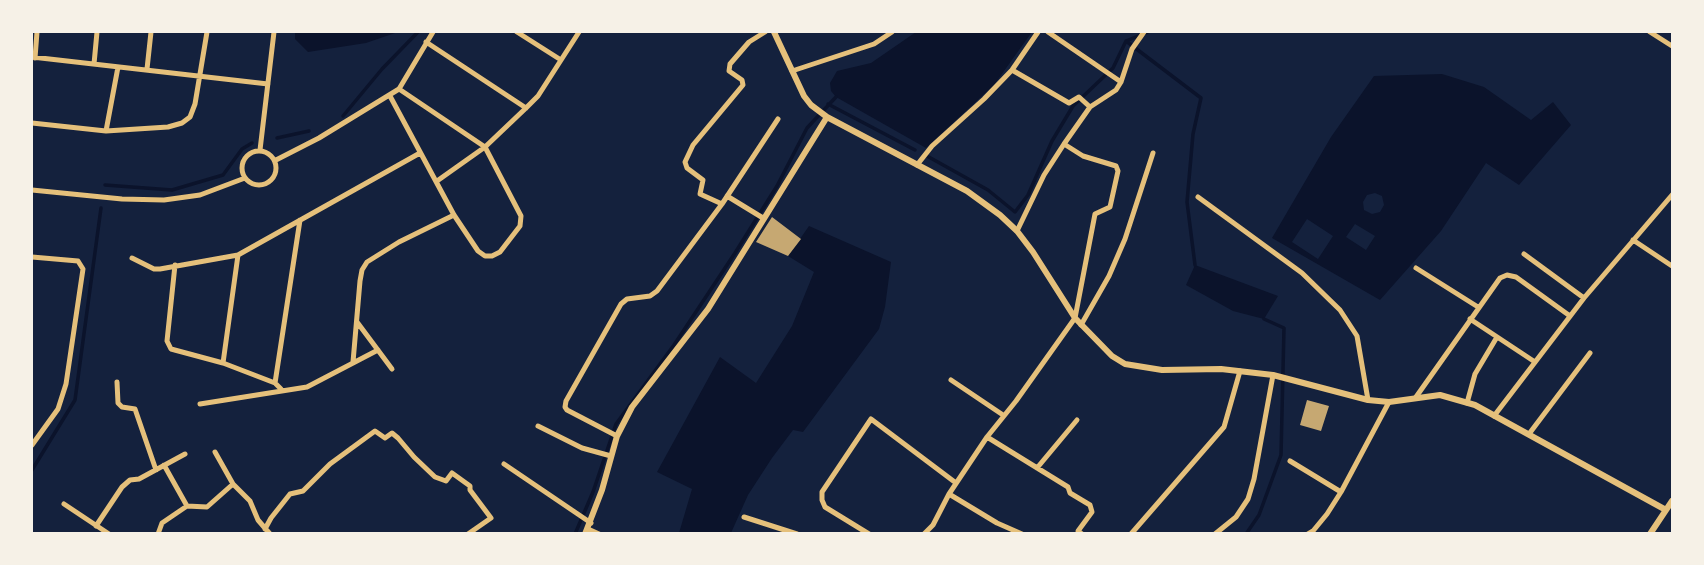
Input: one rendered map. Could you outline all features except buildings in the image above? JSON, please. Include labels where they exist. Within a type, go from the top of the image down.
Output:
[{"type":"street","points":[[37,32],[33,58],[268,84]]},
{"type":"street","points":[[94,64],[97,32]]},
{"type":"street","points":[[147,69],[151,32]]},
{"type":"street","points":[[32,123],[106,131],[168,127],[182,123],[190,117],[207,32]]},
{"type":"street","points":[[260,150],[274,32]]},
{"type":"street","points":[[276,160],[399,89],[433,32]]},
{"type":"street","points":[[517,32],[561,60]]},
{"type":"street","points":[[437,181],[485,148],[527,108],[538,96],[579,32]]},
{"type":"street","points":[[722,204],[700,194],[703,180],[687,168],[685,162],[693,145],[743,85],[742,80],[729,71],[730,64],[749,42],[765,32]]},
{"type":"street","points":[[774,32],[804,96],[811,105],[826,116],[985,203],[1017,231],[1075,318],[1112,356],[1125,364],[1162,370],[1240,371],[1276,375],[1368,400],[1388,402],[1440,395],[1467,403],[1494,416],[1666,510]]},
{"type":"street","points":[[792,71],[874,44],[882,34],[892,32]]},
{"type":"street","points":[[917,165],[932,146],[1012,70],[1038,32]]},
{"type":"street","points":[[1048,32],[1121,82]]},
{"type":"street","points":[[1017,231],[1044,176],[1064,144],[1090,107],[1116,90],[1132,49],[1144,32]]},
{"type":"street","points":[[1650,32],[1672,46]]},
{"type":"street","points":[[426,42],[527,108]]},
{"type":"street","points":[[106,131],[118,67]]},
{"type":"street","points":[[1012,70],[1069,103],[1083,99],[1090,107]]},
{"type":"street","points":[[390,96],[454,215],[478,251],[485,256],[500,252],[520,226],[521,216],[485,148],[399,89]]},
{"type":"street","points":[[587,526],[613,434],[702,319],[760,216],[826,116]]},
{"type":"street","points":[[613,434],[567,410],[566,401],[621,303],[627,299],[650,296],[657,290],[722,204],[778,119]]},
{"type":"street","points":[[924,534],[933,525],[949,494],[987,437],[1075,318],[1095,214],[1110,207],[1118,171],[1116,166],[1083,156],[1064,144]]},
{"type":"street","points":[[260,150],[269,153],[276,160],[277,168],[275,177],[269,183],[260,185],[252,184],[245,178],[242,169],[244,159],[250,152],[260,150]]},
{"type":"street","points":[[132,258],[154,269],[238,255],[420,153]]},
{"type":"street","points":[[1082,325],[1109,276],[1125,239],[1153,153]]},
{"type":"street","points":[[32,190],[164,200],[200,195],[245,178]]},
{"type":"street","points":[[1494,416],[1584,298],[1672,195]]},
{"type":"street","points":[[727,196],[760,216]]},
{"type":"street","points":[[1198,197],[1302,272],[1340,310],[1357,336],[1368,400]]},
{"type":"street","points":[[353,362],[359,281],[366,262],[454,215]]},
{"type":"street","points":[[275,383],[300,220]]},
{"type":"street","points":[[1633,240],[1672,266]]},
{"type":"street","points":[[1524,254],[1584,298]]},
{"type":"street","points":[[223,363],[238,255]]},
{"type":"street","points":[[32,257],[78,261],[83,269],[66,384],[58,409],[32,445]]},
{"type":"street","points":[[175,265],[167,341],[171,349],[223,363],[275,383],[281,390]]},
{"type":"street","points":[[1416,268],[1478,307]]},
{"type":"street","points":[[1416,397],[1500,278],[1507,275],[1516,277],[1570,316]]},
{"type":"street","points":[[1470,319],[1535,362]]},
{"type":"street","points":[[357,322],[392,369]]},
{"type":"street","points":[[1467,403],[1475,374],[1497,337]]},
{"type":"street","points":[[200,404],[307,387],[378,350]]},
{"type":"street","points":[[1529,434],[1590,353]]},
{"type":"street","points":[[1131,534],[1224,427],[1240,371]]},
{"type":"street","points":[[1215,534],[1236,517],[1248,499],[1276,375]]},
{"type":"street","points":[[951,380],[1003,415]]},
{"type":"street","points":[[117,382],[118,403],[122,407],[135,409],[156,470]]},
{"type":"street","points":[[1308,534],[1327,514],[1341,492],[1388,402]]},
{"type":"street","points":[[869,534],[825,506],[822,492],[871,419],[956,483]]},
{"type":"street","points":[[1037,468],[1077,420]]},
{"type":"street","points":[[538,426],[582,448],[606,455]]},
{"type":"street","points":[[267,531],[271,518],[290,494],[303,491],[330,464],[375,431],[385,438],[392,433],[435,477],[446,481],[452,473],[470,486],[470,490],[491,518],[468,534]]},
{"type":"street","points":[[987,437],[1068,487],[1070,493],[1092,508],[1079,533]]},
{"type":"street","points":[[215,452],[233,484],[250,501],[267,531]]},
{"type":"street","points":[[96,526],[127,483],[185,454]]},
{"type":"street","points":[[1290,461],[1341,492]]},
{"type":"street","points":[[504,464],[599,534]]},
{"type":"street","points":[[164,465],[187,506]]},
{"type":"street","points":[[159,534],[162,523],[187,506],[207,507],[233,484]]},
{"type":"street","points":[[949,494],[997,523],[1023,534]]},
{"type":"street","points":[[1650,534],[1672,501]]},
{"type":"street","points":[[64,504],[110,534]]},
{"type":"street","points":[[744,517],[797,534]]},
{"type":"water","points":[[295,32],[398,32],[366,43],[308,52],[295,39]]},
{"type":"water","points":[[916,32],[1032,32],[994,85],[926,148],[836,97],[831,91],[830,83],[837,71],[871,63]]},
{"type":"water","points":[[1442,74],[1484,87],[1531,120],[1553,102],[1571,125],[1519,185],[1486,163],[1441,231],[1380,300],[1272,238],[1331,137],[1374,76]],"holes":[[[1375,193],[1382,196],[1384,205],[1380,212],[1372,214],[1364,210],[1363,202],[1367,195]],[[1307,219],[1333,236],[1318,259],[1292,242]],[[1355,224],[1375,236],[1366,250],[1346,237]]]},
{"type":"water","points":[[809,226],[891,262],[879,329],[803,432],[793,430],[772,458],[748,495],[731,533],[679,533],[692,489],[657,472],[720,357],[756,383],[792,326],[814,272],[788,256]]},
{"type":"water","points":[[1195,265],[1278,296],[1264,319],[1233,311],[1186,285]]},
{"type":"waterway","points":[[343,116],[382,69],[418,32]]},
{"type":"waterway","points":[[927,156],[988,190],[1015,212],[1028,195],[1052,141],[1073,106],[1113,68],[1126,41],[1148,32]]},
{"type":"waterway","points":[[1126,41],[1201,98],[1193,134],[1187,202],[1195,265]]},
{"type":"waterway","points":[[575,534],[593,492],[616,424],[674,345],[735,253],[777,186],[807,128],[836,97]]},
{"type":"waterway","points":[[828,104],[915,150]]},
{"type":"waterway","points":[[277,138],[309,131]]},
{"type":"waterway","points":[[105,185],[172,190],[223,175],[242,149],[252,143]]},
{"type":"waterway","points":[[32,470],[75,400],[101,208]]},
{"type":"waterway","points":[[1246,534],[1259,515],[1281,455],[1284,328],[1264,319]]}]
